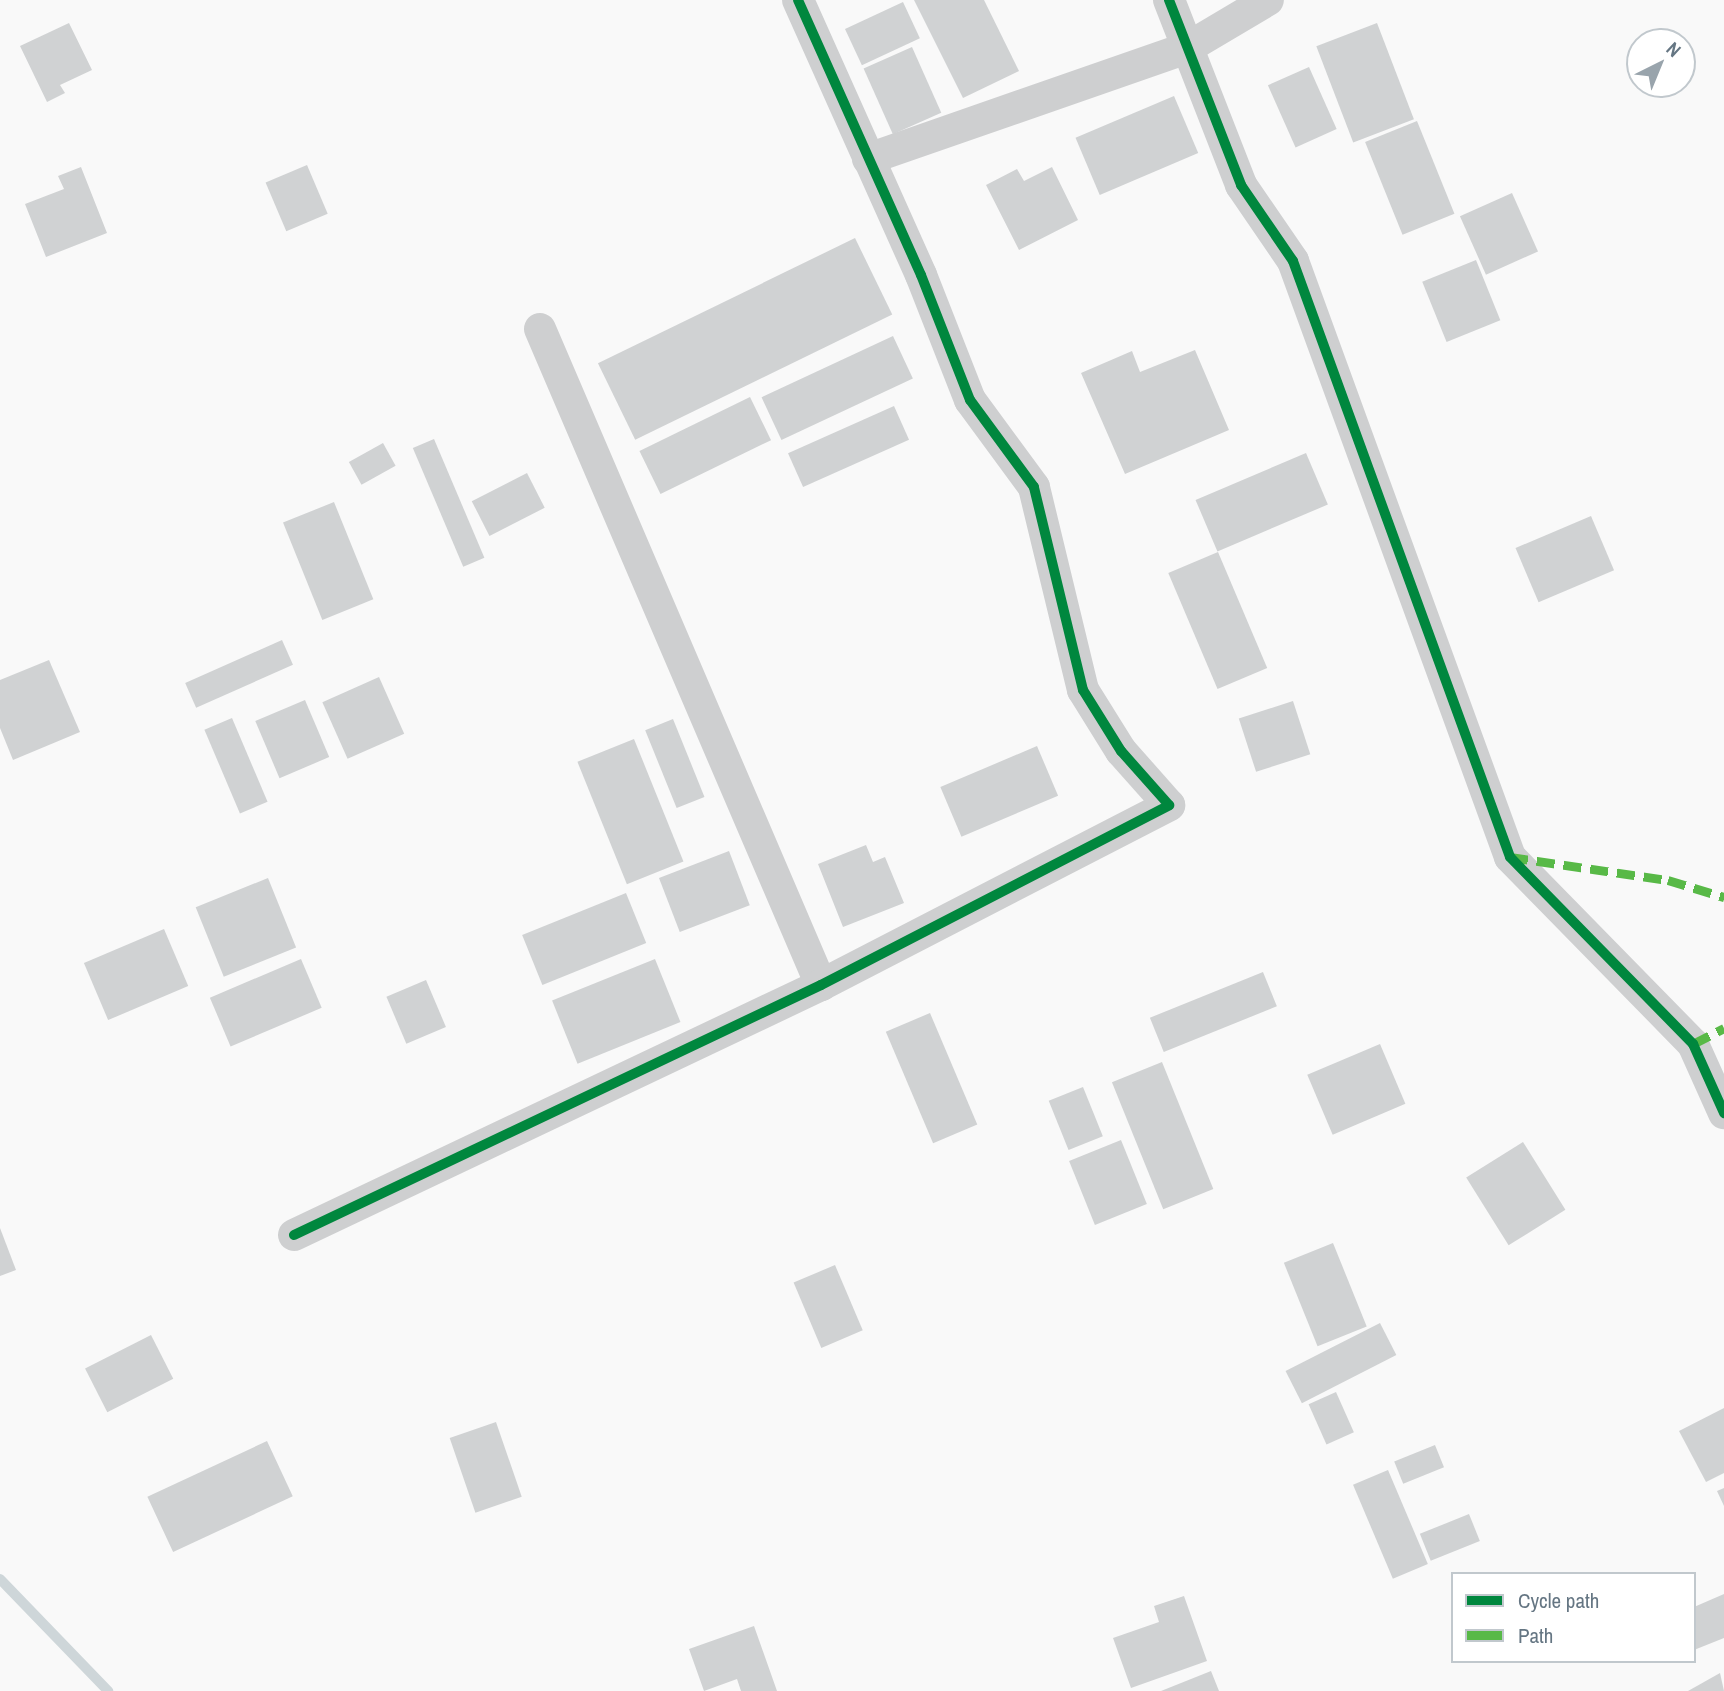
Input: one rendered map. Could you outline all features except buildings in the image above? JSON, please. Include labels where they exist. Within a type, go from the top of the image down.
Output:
[{"type":"street","points":[[294,1235],[821,985],[1169,805],[1121,751],[1083,690],[1034,487],[970,400],[798,0]]},
{"type":"street","points":[[1169,0],[1241,185],[1293,261],[1510,857],[1693,1044],[1724,1113]]},
{"type":"street","points":[[868,159],[1187,48],[1269,0]]},
{"type":"street","points":[[540,330],[821,985]]},
{"type":"waterway","points":[[0,1579],[108,1691]]},
{"type":"marked path","points":[[1510,857],[1668,880],[1724,897]]},
{"type":"marked path","points":[[1693,1044],[1724,1028]]},
{"type":"cycle path","points":[[294,1235],[821,985],[1169,805],[1121,751],[1083,690],[1034,487],[970,400],[921,275],[798,0]]},
{"type":"cycle path","points":[[1169,0],[1241,185],[1293,261],[1510,857],[1693,1044],[1724,1113]]}]
